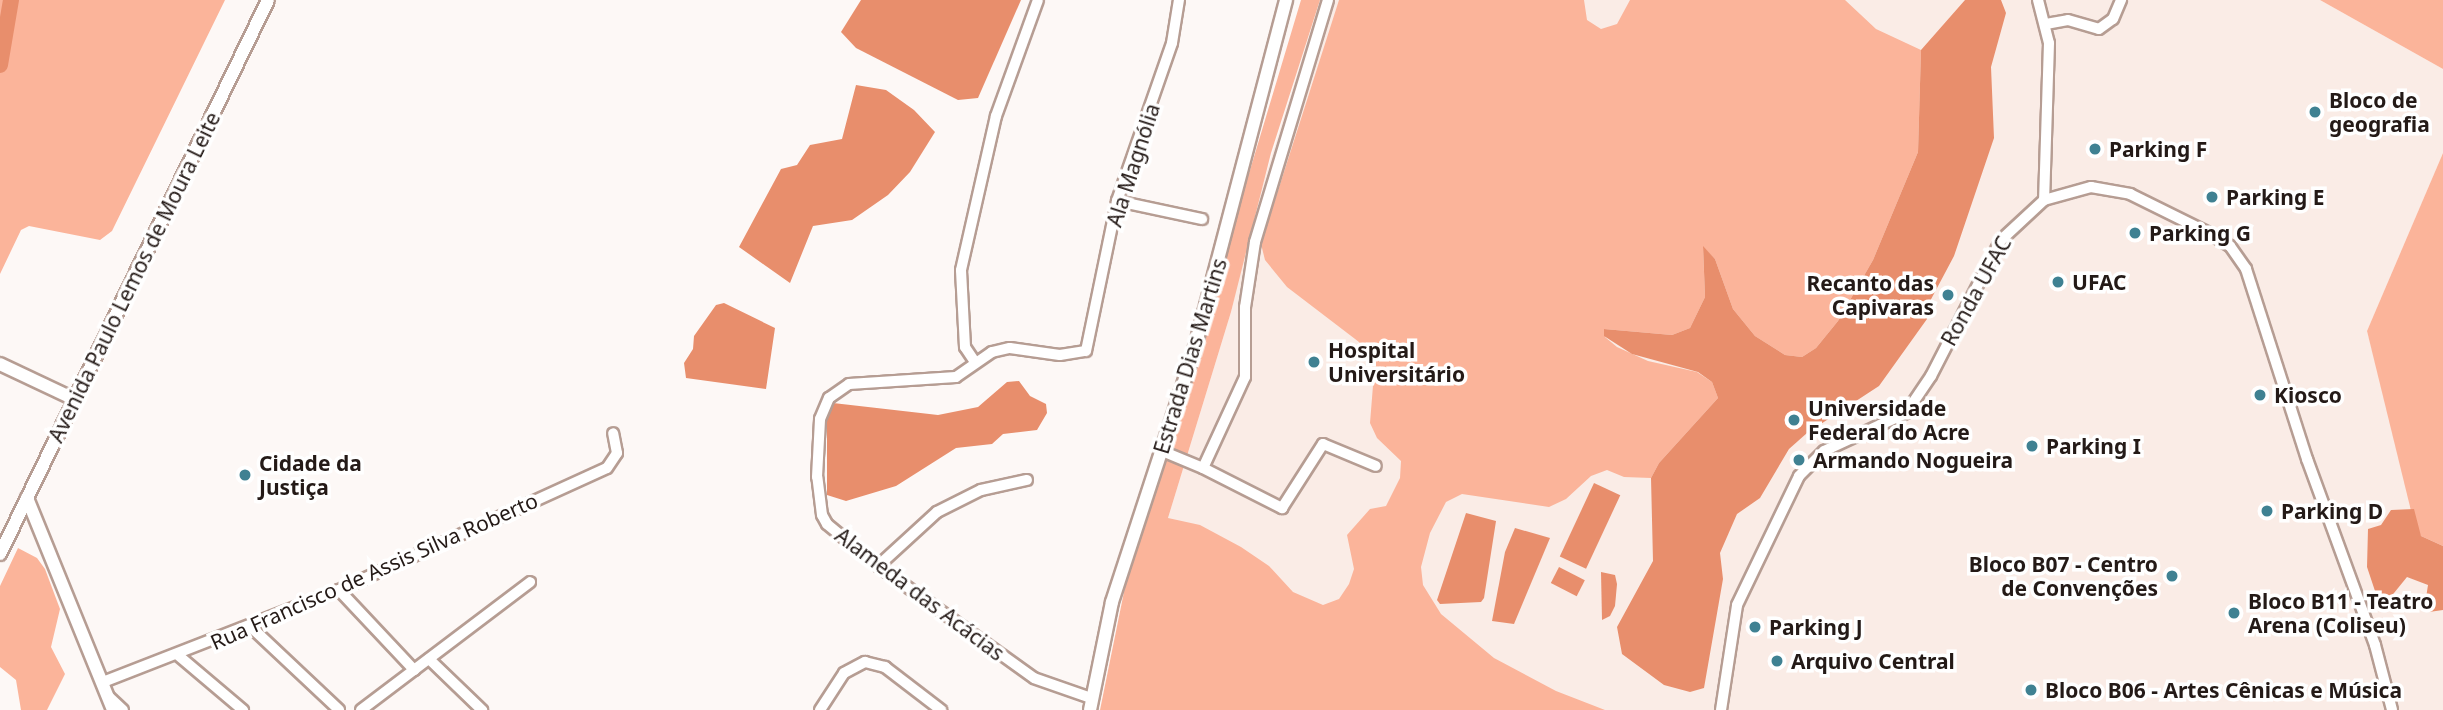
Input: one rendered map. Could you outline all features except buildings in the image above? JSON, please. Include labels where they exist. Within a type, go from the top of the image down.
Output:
[{"type":"street","name":"Avenida Paulo Lemos de Moura Leite","points":[[0,554],[268,0]]},
{"type":"street","points":[[975,362],[965,346],[961,270],[996,116],[1038,0]]},
{"type":"street","name":"Ala Magnólia","points":[[1092,331],[1117,201],[1172,43],[1179,0]]},
{"type":"street","name":"Estrada Dias Martins","points":[[1091,704],[1112,602],[1209,298],[1286,0]]},
{"type":"street","points":[[1203,468],[1244,377],[1245,307],[1255,242],[1328,0]]},
{"type":"street","points":[[2038,0],[2046,24],[2044,200]]},
{"type":"street","points":[[2046,24],[2068,20],[2099,29],[2113,19],[2121,0]]},
{"type":"street","name":"Ronda UFAC","points":[[1721,710],[1737,605],[1799,476],[1824,451],[1906,413],[1931,376],[2001,240],[2044,200],[2078,189],[2111,188],[2209,233],[2238,256],[2375,645],[2392,710]]},
{"type":"street","points":[[1117,201],[1202,219]]},
{"type":"street","name":"Alameda das Acácias","points":[[1091,704],[1034,678],[878,566],[822,515],[817,477],[824,408],[849,384],[956,377],[975,362],[1010,348],[1077,355],[1086,351],[1092,331]]},
{"type":"street","points":[[0,364],[74,399]]},
{"type":"street","name":"Rua Francisco de Assis Silva Roberto","points":[[103,682],[179,656],[339,590],[607,468],[617,453],[613,433]]},
{"type":"street","points":[[1162,451],[1203,468],[1282,508],[1323,444],[1376,466]]},
{"type":"street","points":[[878,566],[937,512],[981,490],[1027,480]]},
{"type":"street","points":[[27,498],[113,707]]},
{"type":"street","points":[[361,710],[530,582]]},
{"type":"street","points":[[339,590],[414,670]]},
{"type":"street","points":[[251,627],[339,710]]},
{"type":"street","points":[[179,656],[243,710]]},
{"type":"street","points":[[429,659],[482,710]]},
{"type":"street","points":[[820,710],[834,685],[855,666],[865,662],[885,667],[942,710]]},
{"type":"shaded area","points":[[0,0],[225,0],[112,231],[100,240],[29,226],[21,230],[0,274]]},
{"type":"shaded area","points":[[861,0],[1021,0],[978,98],[958,100],[856,48],[841,32]]},
{"type":"shaded area","points":[[1301,0],[1320,0],[1271,153],[1231,312],[1168,518],[1200,525],[1241,547],[1269,566],[1293,592],[1323,605],[1339,599],[1349,584],[1354,569],[1347,535],[1370,509],[1386,506],[1400,478],[1401,461],[1377,438],[1370,423],[1374,373],[1369,357],[1359,342],[1287,287],[1265,260],[1261,244],[1339,0],[1584,0],[1587,20],[1601,29],[1617,24],[1630,0],[1845,0],[1876,29],[1921,50],[1918,152],[1873,260],[1838,321],[1816,348],[1802,357],[1785,355],[1755,336],[1733,309],[1715,259],[1703,247],[1705,297],[1690,328],[1672,335],[1604,329],[1605,337],[1617,347],[1648,361],[1697,372],[1712,382],[1718,398],[1659,463],[1651,478],[1624,477],[1607,470],[1591,476],[1566,499],[1549,507],[1462,494],[1446,502],[1430,533],[1421,567],[1423,585],[1441,614],[1494,658],[1556,691],[1605,710],[1100,710],[1125,587]]},
{"type":"shaded area","name":"Universidade Federal do Acre","points":[[1320,0],[2320,0],[2443,69],[2443,153],[2367,331],[2421,536],[2443,546],[2443,710],[1119,710],[1168,518],[1231,312],[1251,223]]},
{"type":"shaded area","points":[[1965,0],[2001,0],[2006,13],[1991,67],[1994,138],[1954,256],[1928,305],[1927,319],[1879,386],[1807,433],[1789,449],[1760,498],[1737,514],[1720,553],[1723,579],[1704,688],[1690,692],[1664,685],[1622,654],[1617,627],[1653,561],[1651,478],[1659,463],[1718,398],[1712,382],[1698,372],[1632,354],[1604,336],[1604,329],[1672,335],[1690,328],[1705,297],[1703,246],[1715,259],[1733,309],[1755,336],[1785,355],[1802,357],[1816,348],[1838,321],[1873,260],[1918,152],[1921,50]]},
{"type":"shaded area","points":[[2320,0],[2443,0],[2443,69]]},
{"type":"shaded area","points":[[856,85],[886,90],[914,110],[935,132],[910,172],[888,195],[852,220],[813,226],[790,283],[739,247],[781,169],[797,165],[810,145],[842,139]]},
{"type":"shaded area","points":[[2443,153],[2443,546],[2421,536],[2415,527],[2367,331]]},
{"type":"shaded area","points":[[724,303],[775,328],[766,389],[686,378],[684,363],[693,349],[694,336],[716,305]]},
{"type":"shaded area","points":[[1019,381],[1030,396],[1046,404],[1047,413],[1037,430],[1003,434],[992,444],[956,448],[896,486],[846,501],[827,495],[827,416],[833,403],[938,415],[978,407],[1007,382]]},
{"type":"shaded area","points":[[1594,483],[1620,495],[1586,569],[1560,556]]},
{"type":"shaded area","points":[[2414,509],[2421,536],[2443,546],[2443,610],[2429,612],[2425,604],[2428,585],[2407,577],[2381,609],[2371,612],[2368,609],[2379,603],[2367,567],[2368,529],[2381,525],[2391,510]]},
{"type":"shaded area","points":[[1466,513],[1496,521],[1484,598],[1481,602],[1440,604],[1437,600]]},
{"type":"shaded area","points":[[1515,528],[1550,538],[1514,624],[1492,621],[1505,552]]},
{"type":"shaded area","points":[[18,548],[37,558],[45,569],[60,609],[51,647],[65,674],[47,710],[21,710],[16,680],[0,667],[0,586]]},
{"type":"shaded area","points":[[1559,567],[1585,580],[1577,596],[1551,583]]},
{"type":"shaded area","points":[[1601,572],[1615,575],[1617,584],[1615,606],[1610,616],[1602,620]]},
{"type":"waterway","points":[[0,65],[11,0]]},
{"type":"place","name":"Bloco de geografia","points":[[2315,112]]},
{"type":"place","name":"Parking F","points":[[2095,149]]},
{"type":"place","name":"Parking E","points":[[2212,197]]},
{"type":"place","name":"Parking G","points":[[2135,233]]},
{"type":"place","name":"UFAC","points":[[2058,282]]},
{"type":"place","name":"Recanto das Capivaras","points":[[1948,295]]},
{"type":"place","name":"Hospital Universitário","points":[[1314,362]]},
{"type":"place","name":"Kiosco","points":[[2260,395]]},
{"type":"place","name":"Universidade Federal do Acre","points":[[1794,420]]},
{"type":"place","name":"Parking I","points":[[2032,446]]},
{"type":"place","name":"Armando Nogueira","points":[[1799,460]]},
{"type":"place","name":"Cidade da Justiça","points":[[245,475]]},
{"type":"place","name":"Parking D","points":[[2267,511]]},
{"type":"place","name":"Bloco B07 - Centro de Convenções","points":[[2172,576]]},
{"type":"place","name":"Bloco B11 - Teatro Arena (Coliseu)","points":[[2234,613]]},
{"type":"place","name":"Parking J","points":[[1755,627]]},
{"type":"place","name":"Arquivo Central","points":[[1777,661]]},
{"type":"place","name":"Bloco B06 - Artes Cênicas e Música","points":[[2031,690]]}]
